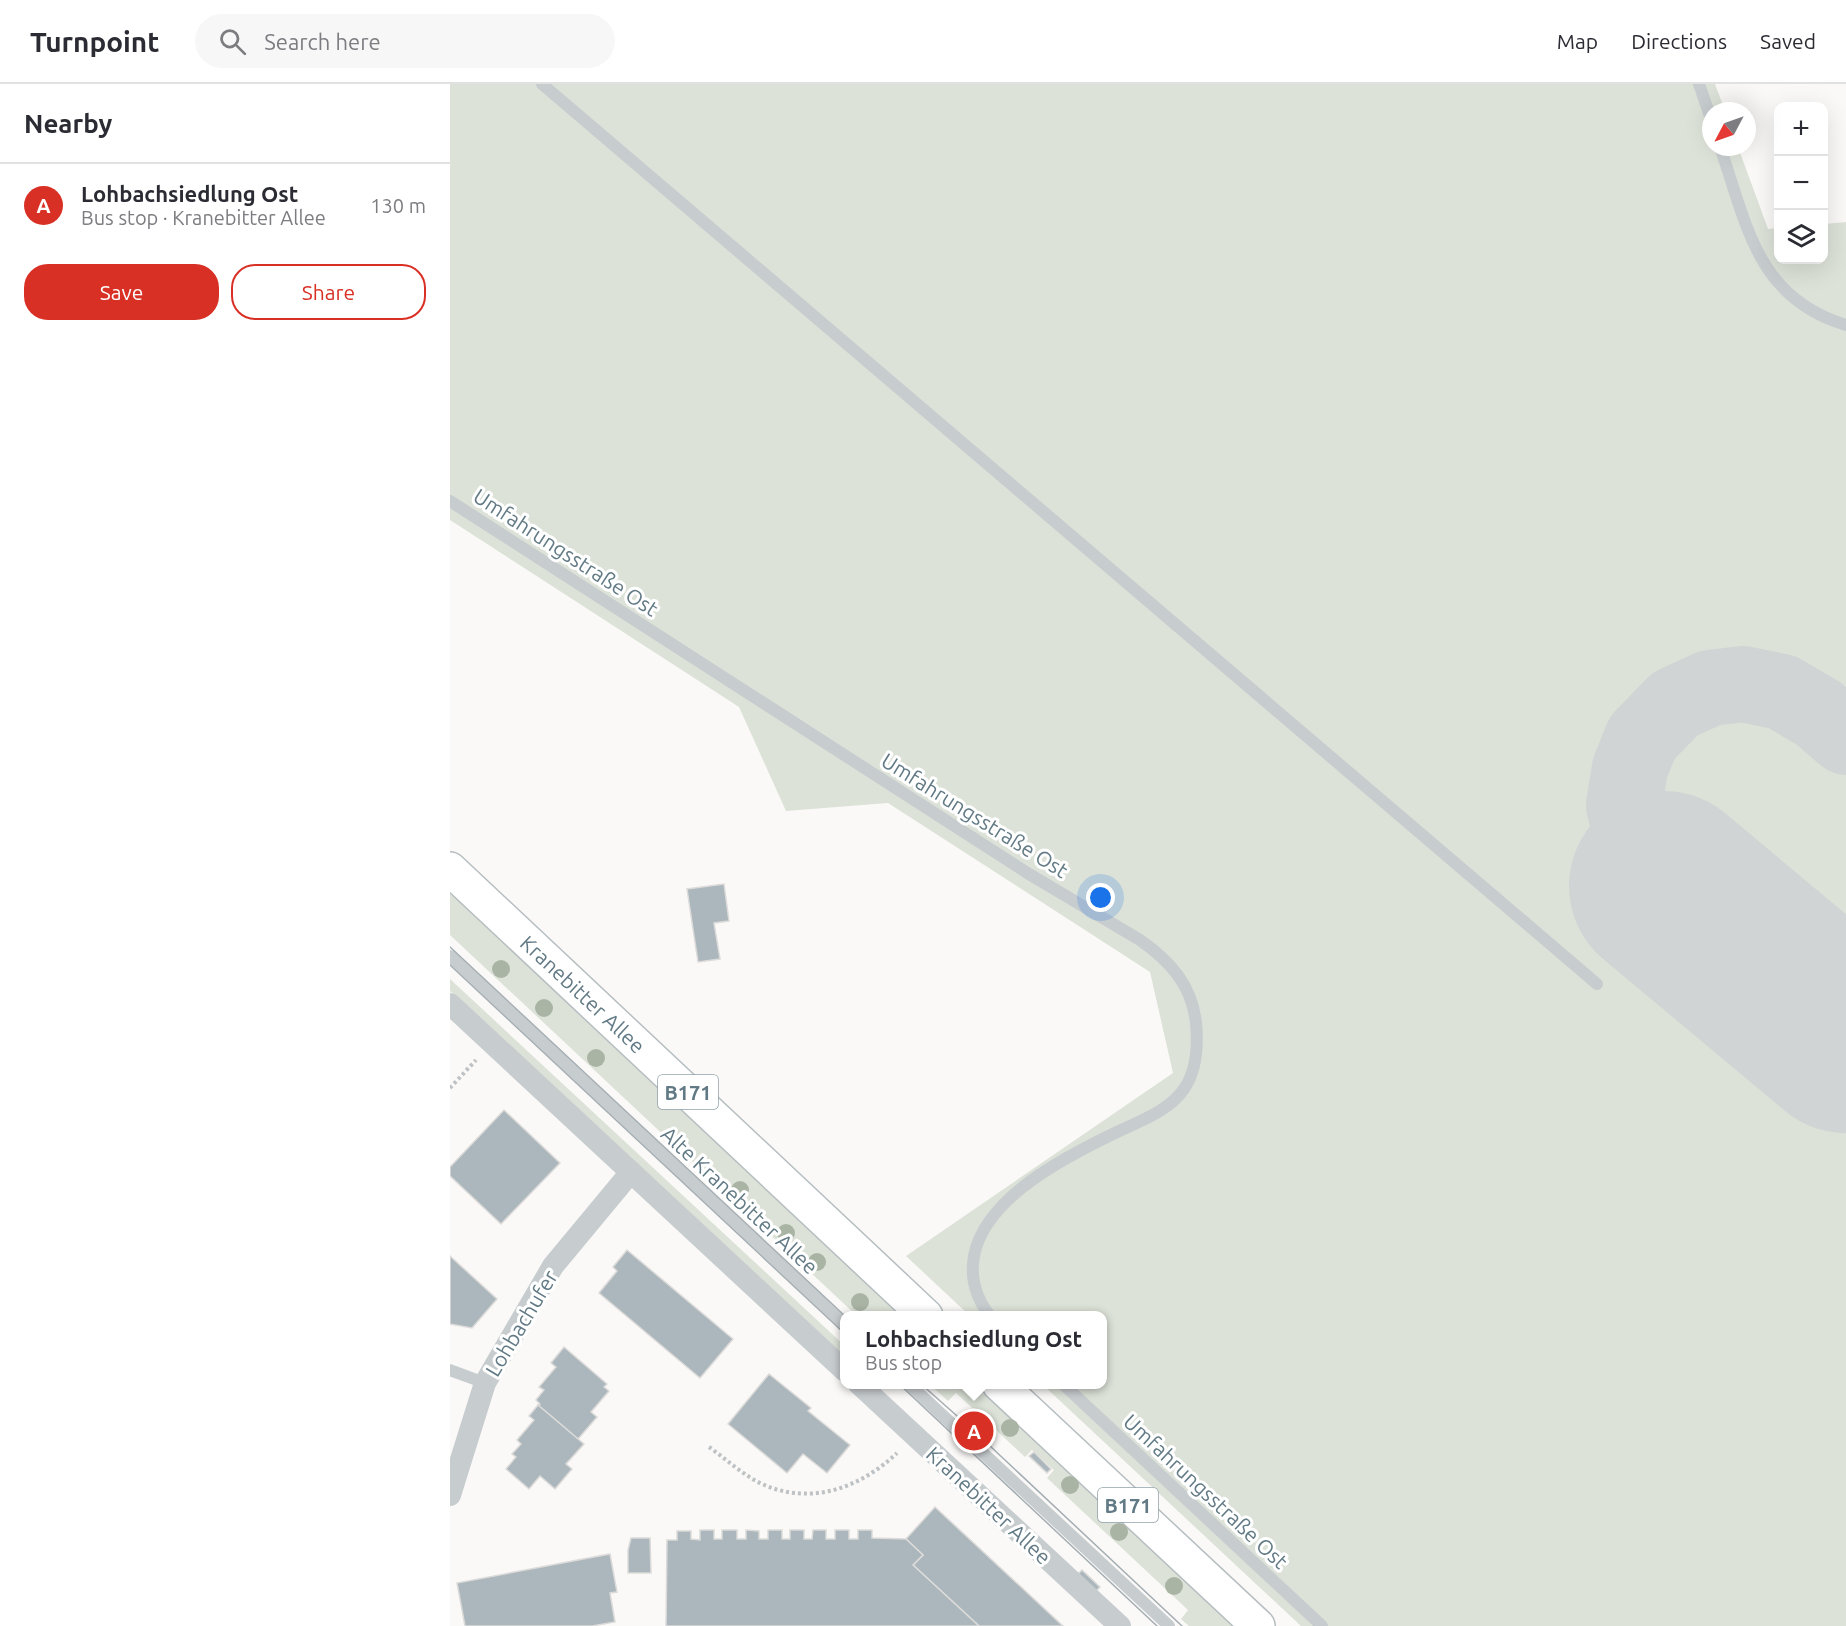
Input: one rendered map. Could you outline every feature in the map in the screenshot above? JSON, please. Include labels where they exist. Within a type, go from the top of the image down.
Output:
[{"type":"main road","name":"Kranebitter Allee","points":[[450,869],[921,1311]]},
{"type":"main road","name":"B171","points":[[1004,1389],[1258,1626]]},
{"type":"street","points":[[450,1004],[840,1366]]},
{"type":"street","name":"Lohbachufer","points":[[450,1495],[485,1383],[553,1266],[631,1172]]},
{"type":"street","name":"Kranebitter Allee","points":[[864,1389],[1120,1626]]},
{"type":"lane","points":[[542,84],[1597,984]]},
{"type":"lane","points":[[1699,84],[1705,102]]},
{"type":"lane","points":[[1723,156],[1751,239],[1763,263],[1780,285],[1798,301],[1816,313],[1846,325]]},
{"type":"lane","name":"Umfahrungsstraße Ost","points":[[450,501],[1020,867],[1140,940],[1157,952],[1179,975],[1192,1000],[1195,1017],[1196,1051],[1190,1079],[1175,1100],[1162,1110],[1088,1146],[1047,1171],[1014,1194],[995,1214],[978,1241],[973,1264],[972,1277],[976,1291],[987,1311]]},
{"type":"lane","name":"Alte Kranebitter Allee","points":[[450,956],[840,1320]]},
{"type":"lane","points":[[450,1370],[485,1383]]},
{"type":"lane","points":[[914,1389],[1169,1626]]},
{"type":"lane","name":"Umfahrungsstraße Ost","points":[[1068,1389],[1322,1626]]},
{"type":"path","points":[[450,1088],[492,1043]]},
{"type":"path","points":[[709,1447],[759,1482],[781,1490],[811,1494],[835,1491],[861,1480],[884,1465],[914,1436]]},
{"type":"shaded area","points":[[450,84],[1715,84],[1722,102],[1702,102],[1702,156],[1741,156],[1768,229],[1774,228],[1774,264],[1828,264],[1828,224],[1846,222],[1846,1626],[1301,1626],[1047,1389],[1107,1389],[1107,1311],[965,1311],[906,1256],[1173,1073],[1150,972],[888,803],[786,811],[739,707],[450,520]]},
{"type":"shaded area","points":[[450,891],[900,1311],[852,1311],[450,935]]},
{"type":"shaded area","points":[[450,979],[840,1341],[840,1355],[450,991]]},
{"type":"shaded area","points":[[934,1389],[982,1389],[1236,1626],[1189,1626],[1181,1619],[1188,1610],[1047,1478],[1054,1470],[1032,1450],[1025,1457],[956,1393],[948,1401]]},
{"type":"building","points":[[724,884],[729,921],[714,923],[720,959],[698,962],[687,889]]},
{"type":"building","points":[[504,1110],[560,1163],[501,1224],[450,1176],[450,1167]]},
{"type":"building","points":[[627,1250],[733,1339],[700,1378],[599,1293],[617,1271],[613,1267]]},
{"type":"building","points":[[450,1256],[497,1299],[472,1328],[450,1324]]},
{"type":"building","points":[[564,1347],[607,1384],[604,1387],[609,1391],[591,1412],[597,1417],[578,1439],[538,1405],[540,1404],[536,1400],[544,1390],[539,1387],[556,1367],[551,1363]]},
{"type":"building","points":[[769,1374],[811,1408],[808,1411],[850,1445],[827,1473],[803,1454],[787,1473],[728,1424]]},
{"type":"building","points":[[538,1405],[584,1444],[566,1464],[572,1469],[555,1489],[540,1476],[529,1489],[506,1469],[516,1457],[512,1454],[521,1444],[517,1440],[534,1420],[529,1416]]},
{"type":"building","points":[[1034,1452],[1051,1469],[1047,1473],[1029,1456]]},
{"type":"building","points":[[935,1507],[1063,1626],[979,1626],[913,1565],[923,1555],[906,1539]]},
{"type":"building","points":[[700,1530],[714,1530],[714,1539],[722,1539],[722,1530],[737,1530],[737,1539],[746,1539],[746,1530],[759,1531],[759,1539],[768,1539],[768,1530],[782,1530],[782,1539],[790,1539],[790,1530],[804,1530],[804,1539],[812,1539],[813,1530],[826,1530],[826,1539],[835,1539],[835,1530],[849,1530],[849,1539],[858,1539],[858,1530],[872,1530],[872,1538],[906,1539],[923,1555],[913,1565],[979,1626],[666,1626],[667,1540],[677,1540],[677,1531],[691,1531],[691,1539],[700,1540]]},
{"type":"building","points":[[631,1538],[650,1538],[651,1573],[628,1573],[628,1550]]},
{"type":"building","points":[[610,1554],[617,1592],[610,1593],[615,1622],[592,1626],[465,1626],[457,1583]]},
{"type":"building","points":[[1082,1570],[1100,1587],[1096,1591],[1078,1574]]},
{"type":"taxiway","points":[[1664,886],[1656,880],[1632,841],[1624,805],[1630,768],[1642,738],[1675,704],[1710,688],[1743,684],[1782,692],[1818,713],[1846,737]]},
{"type":"runway","points":[[1664,886],[1846,1038]]},
{"type":"tram line","points":[[450,947],[840,1311]]},
{"type":"tram line","points":[[450,965],[840,1329]]},
{"type":"tram line","points":[[904,1389],[1157,1626]]},
{"type":"tram line","points":[[927,1389],[1182,1626]]},
{"type":"place","name":"Lohbachsiedlung Ost","points":[[974,1431]]}]
